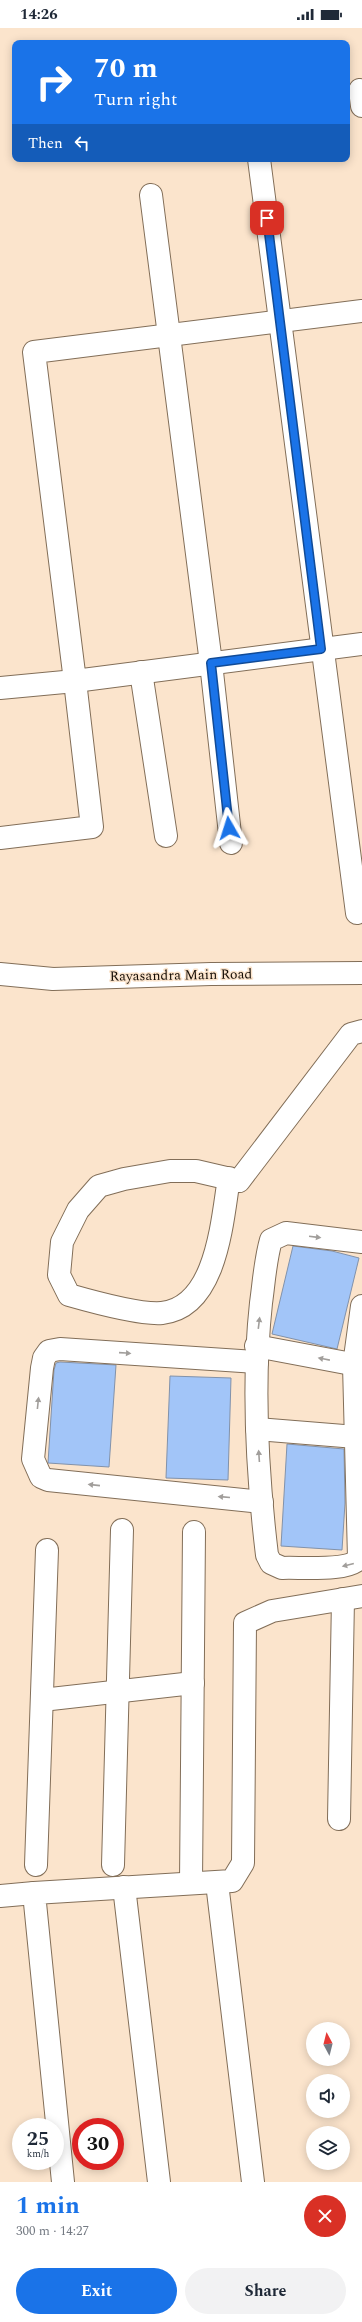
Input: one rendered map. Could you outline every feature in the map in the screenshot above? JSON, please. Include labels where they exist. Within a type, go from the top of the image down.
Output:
[{"type":"street","points":[[259,162],[321,649],[357,913]]},
{"type":"street","points":[[150,195],[211,663],[231,843]]},
{"type":"street","points":[[0,838],[92,827],[34,352],[362,311]]},
{"type":"street","points":[[0,688],[75,681],[362,644]]},
{"type":"street","points":[[141,672],[166,836]]},
{"type":"street","name":"Rayasandra Main Road","points":[[0,974],[52,979],[211,974],[362,973]]},
{"type":"street","points":[[229,1178],[219,1239],[203,1286],[190,1301],[176,1309],[161,1313],[128,1309],[69,1295],[59,1275],[62,1242],[78,1210],[99,1186],[124,1179],[170,1171],[196,1171],[229,1178],[239,1181],[351,1034],[362,1031]]},
{"type":"street","points":[[362,1242],[286,1233],[271,1240],[266,1257],[256,1354],[257,1429],[267,1555],[272,1563],[282,1568],[344,1567],[356,1563],[360,1551],[356,1437],[358,1366],[362,1306]]},
{"type":"street","points":[[262,1502],[48,1480],[41,1477],[33,1459],[44,1358],[50,1351],[60,1349],[256,1354],[358,1366]]},
{"type":"street","points":[[257,1429],[356,1437]]},
{"type":"street","points":[[113,1865],[122,1530]]},
{"type":"street","points":[[191,1883],[194,1532]]},
{"type":"street","points":[[36,1865],[46,1550]]},
{"type":"street","points":[[0,1896],[232,1881],[243,1863],[245,1623],[272,1611],[352,1598],[339,1819]]},
{"type":"street","points":[[42,1700],[193,1683]]},
{"type":"street","points":[[217,1883],[253,2182]]},
{"type":"street","points":[[124,1887],[160,2182]]},
{"type":"street","points":[[34,1893],[63,2182]]},
{"type":"building","points":[[293,1246],[332,1251],[359,1258],[337,1349],[272,1334]]},
{"type":"building","points":[[56,1363],[116,1365],[109,1467],[48,1463],[54,1370]]},
{"type":"building","points":[[170,1376],[231,1378],[228,1480],[166,1478]]},
{"type":"building","points":[[287,1444],[344,1449],[345,1503],[342,1550],[281,1546]]},
{"type":"route","points":[[229,828],[211,663],[321,649],[267,218]]}]
